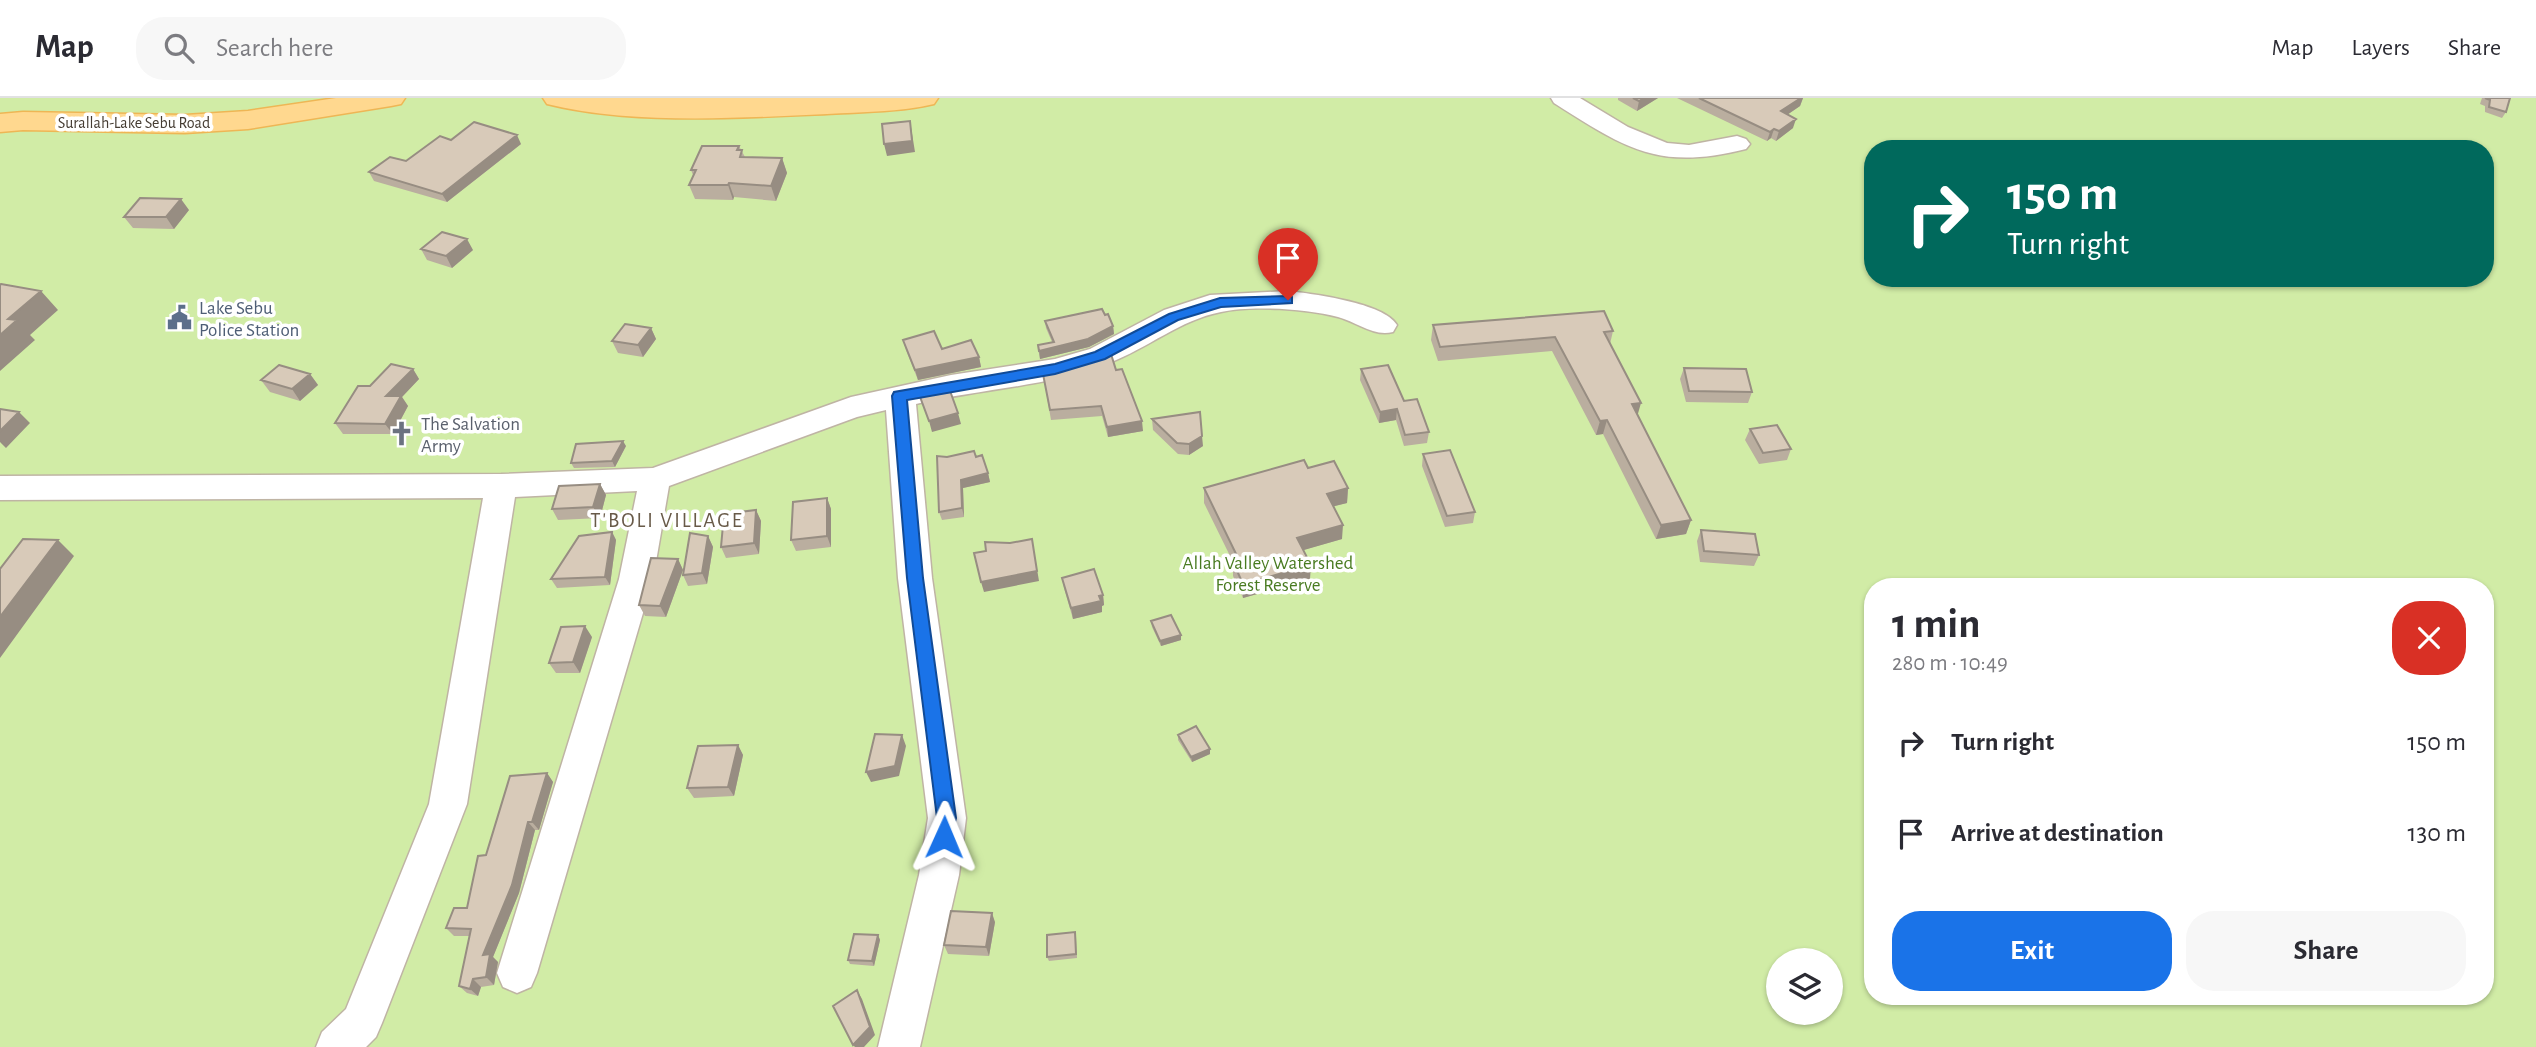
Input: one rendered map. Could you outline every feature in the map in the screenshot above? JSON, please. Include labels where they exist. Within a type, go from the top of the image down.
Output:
[{"type":"main road","name":"Surallah-Lake Sebu Road","points":[[0,123],[23,121],[185,124],[248,120],[391,98]]},
{"type":"main road","points":[[557,98],[627,107],[740,108],[867,104],[924,98]]},
{"type":"street","points":[[1563,98],[1616,130],[1661,149],[1683,152],[1737,144]]},
{"type":"street","points":[[0,488],[501,486],[655,479],[795,426],[851,408],[900,396],[1055,369],[1100,356],[1174,317],[1220,302],[1288,300],[1318,304],[1347,310],[1383,326]]},
{"type":"street","points":[[899,1047],[939,875],[947,818],[915,578],[900,396]]},
{"type":"street","points":[[517,973],[636,579],[655,479]]},
{"type":"street","points":[[337,1047],[361,1023],[448,804],[501,486]]},
{"type":"green space","name":"Allah Valley Watershed Forest Reserve","points":[[0,98],[2536,98],[2536,1047],[0,1047]]},
{"type":"building","points":[[1699,98],[1801,98],[1781,111],[1796,119],[1779,131],[1774,129],[1770,132]]},
{"type":"building","points":[[2485,98],[2510,98],[2506,112],[2489,107],[2490,100]]},
{"type":"building","points":[[910,121],[912,141],[884,144],[882,124]]},
{"type":"building","points":[[474,122],[517,135],[442,194],[369,172],[390,157],[406,161],[440,136],[451,140]]},
{"type":"building","points":[[702,146],[739,146],[737,150],[742,150],[740,157],[782,158],[771,186],[729,183],[689,185],[696,170],[691,170]]},
{"type":"building","points":[[140,198],[181,199],[166,217],[124,217]]},
{"type":"building","points":[[442,232],[467,239],[446,256],[421,249]]},
{"type":"building","points":[[0,285],[41,291],[8,319],[17,320],[0,335]]},
{"type":"building","points":[[1102,309],[1105,315],[1108,314],[1113,326],[1088,339],[1039,351],[1038,345],[1054,342],[1045,321]]},
{"type":"building","points":[[1604,311],[1613,331],[1604,332],[1641,403],[1632,404],[1691,520],[1661,525],[1607,420],[1600,421],[1555,337],[1440,347],[1433,325]]},
{"type":"building","points":[[625,324],[651,328],[638,345],[612,341]]},
{"type":"building","points":[[934,331],[942,349],[971,340],[979,357],[915,370],[903,340]]},
{"type":"building","points":[[1111,354],[1116,370],[1122,369],[1142,421],[1107,427],[1101,406],[1050,410],[1043,374]]},
{"type":"building","points":[[391,364],[413,369],[386,396],[401,396],[385,424],[335,423],[358,386],[370,386]]},
{"type":"building","points":[[279,365],[310,374],[292,389],[261,380]]},
{"type":"building","points":[[1388,365],[1404,401],[1417,399],[1429,432],[1405,435],[1397,409],[1380,412],[1361,369]]},
{"type":"building","points":[[1684,368],[1746,369],[1752,392],[1689,391]]},
{"type":"building","points":[[949,388],[958,413],[929,421],[919,394]]},
{"type":"building","points":[[0,409],[19,412],[0,431]]},
{"type":"building","points":[[1200,412],[1202,436],[1189,444],[1177,443],[1152,419]]},
{"type":"building","points":[[1777,425],[1791,449],[1763,453],[1750,429]]},
{"type":"building","points":[[623,441],[612,461],[571,463],[576,444]]},
{"type":"building","points":[[1450,450],[1475,512],[1447,516],[1423,454]]},
{"type":"building","points":[[974,451],[976,457],[982,455],[988,473],[961,480],[962,508],[939,512],[937,456],[947,457]]},
{"type":"building","points":[[1304,460],[1308,468],[1334,461],[1348,488],[1327,494],[1343,525],[1297,538],[1311,565],[1243,584],[1233,562],[1239,560],[1204,488]]},
{"type":"building","points":[[600,484],[593,507],[552,509],[559,486]]},
{"type":"building","points":[[827,498],[827,536],[791,540],[793,502]]},
{"type":"building","points":[[756,510],[754,543],[721,547],[724,514]]},
{"type":"building","points":[[1701,530],[1755,534],[1759,555],[1704,551]]},
{"type":"building","points":[[612,532],[605,577],[551,579],[579,536]]},
{"type":"building","points":[[690,533],[708,536],[702,573],[683,575]]},
{"type":"building","points":[[23,539],[58,540],[0,617],[0,569]]},
{"type":"building","points":[[1032,539],[1037,571],[981,582],[974,553],[986,551],[985,542],[1010,543]]},
{"type":"building","points":[[651,558],[678,559],[660,606],[639,605]]},
{"type":"building","points":[[1094,569],[1103,595],[1099,596],[1101,601],[1071,608],[1062,578]]},
{"type":"building","points":[[1171,615],[1181,635],[1160,641],[1151,621]]},
{"type":"building","points":[[585,626],[573,662],[549,663],[561,627]]},
{"type":"building","points":[[1196,726],[1210,749],[1191,757],[1178,735]]},
{"type":"building","points":[[875,734],[902,735],[895,766],[866,772]]},
{"type":"building","points":[[738,745],[728,787],[687,788],[698,746]]},
{"type":"building","points":[[547,773],[532,822],[528,822],[512,885],[483,955],[490,954],[486,977],[473,979],[470,989],[459,986],[471,929],[446,928],[454,908],[467,908],[478,856],[486,855],[510,776]]},
{"type":"building","points":[[951,911],[992,913],[986,947],[944,945]]},
{"type":"building","points":[[1075,932],[1076,954],[1047,957],[1047,935]]},
{"type":"building","points":[[854,934],[878,935],[872,961],[848,960]]},
{"type":"building","points":[[857,990],[870,1027],[853,1045],[833,1006]]},
{"type":"place","name":"Lake Sebu Police Station","points":[[179,318]]},
{"type":"place","name":"The Salvation Army","points":[[401,434]]},
{"type":"district","name":"T'BOLI VILLAGE","points":[[667,520]]},
{"type":"route","points":[[944,837],[947,818],[915,578],[900,396],[1055,369],[1100,356],[1174,317],[1220,302],[1288,300]]}]
